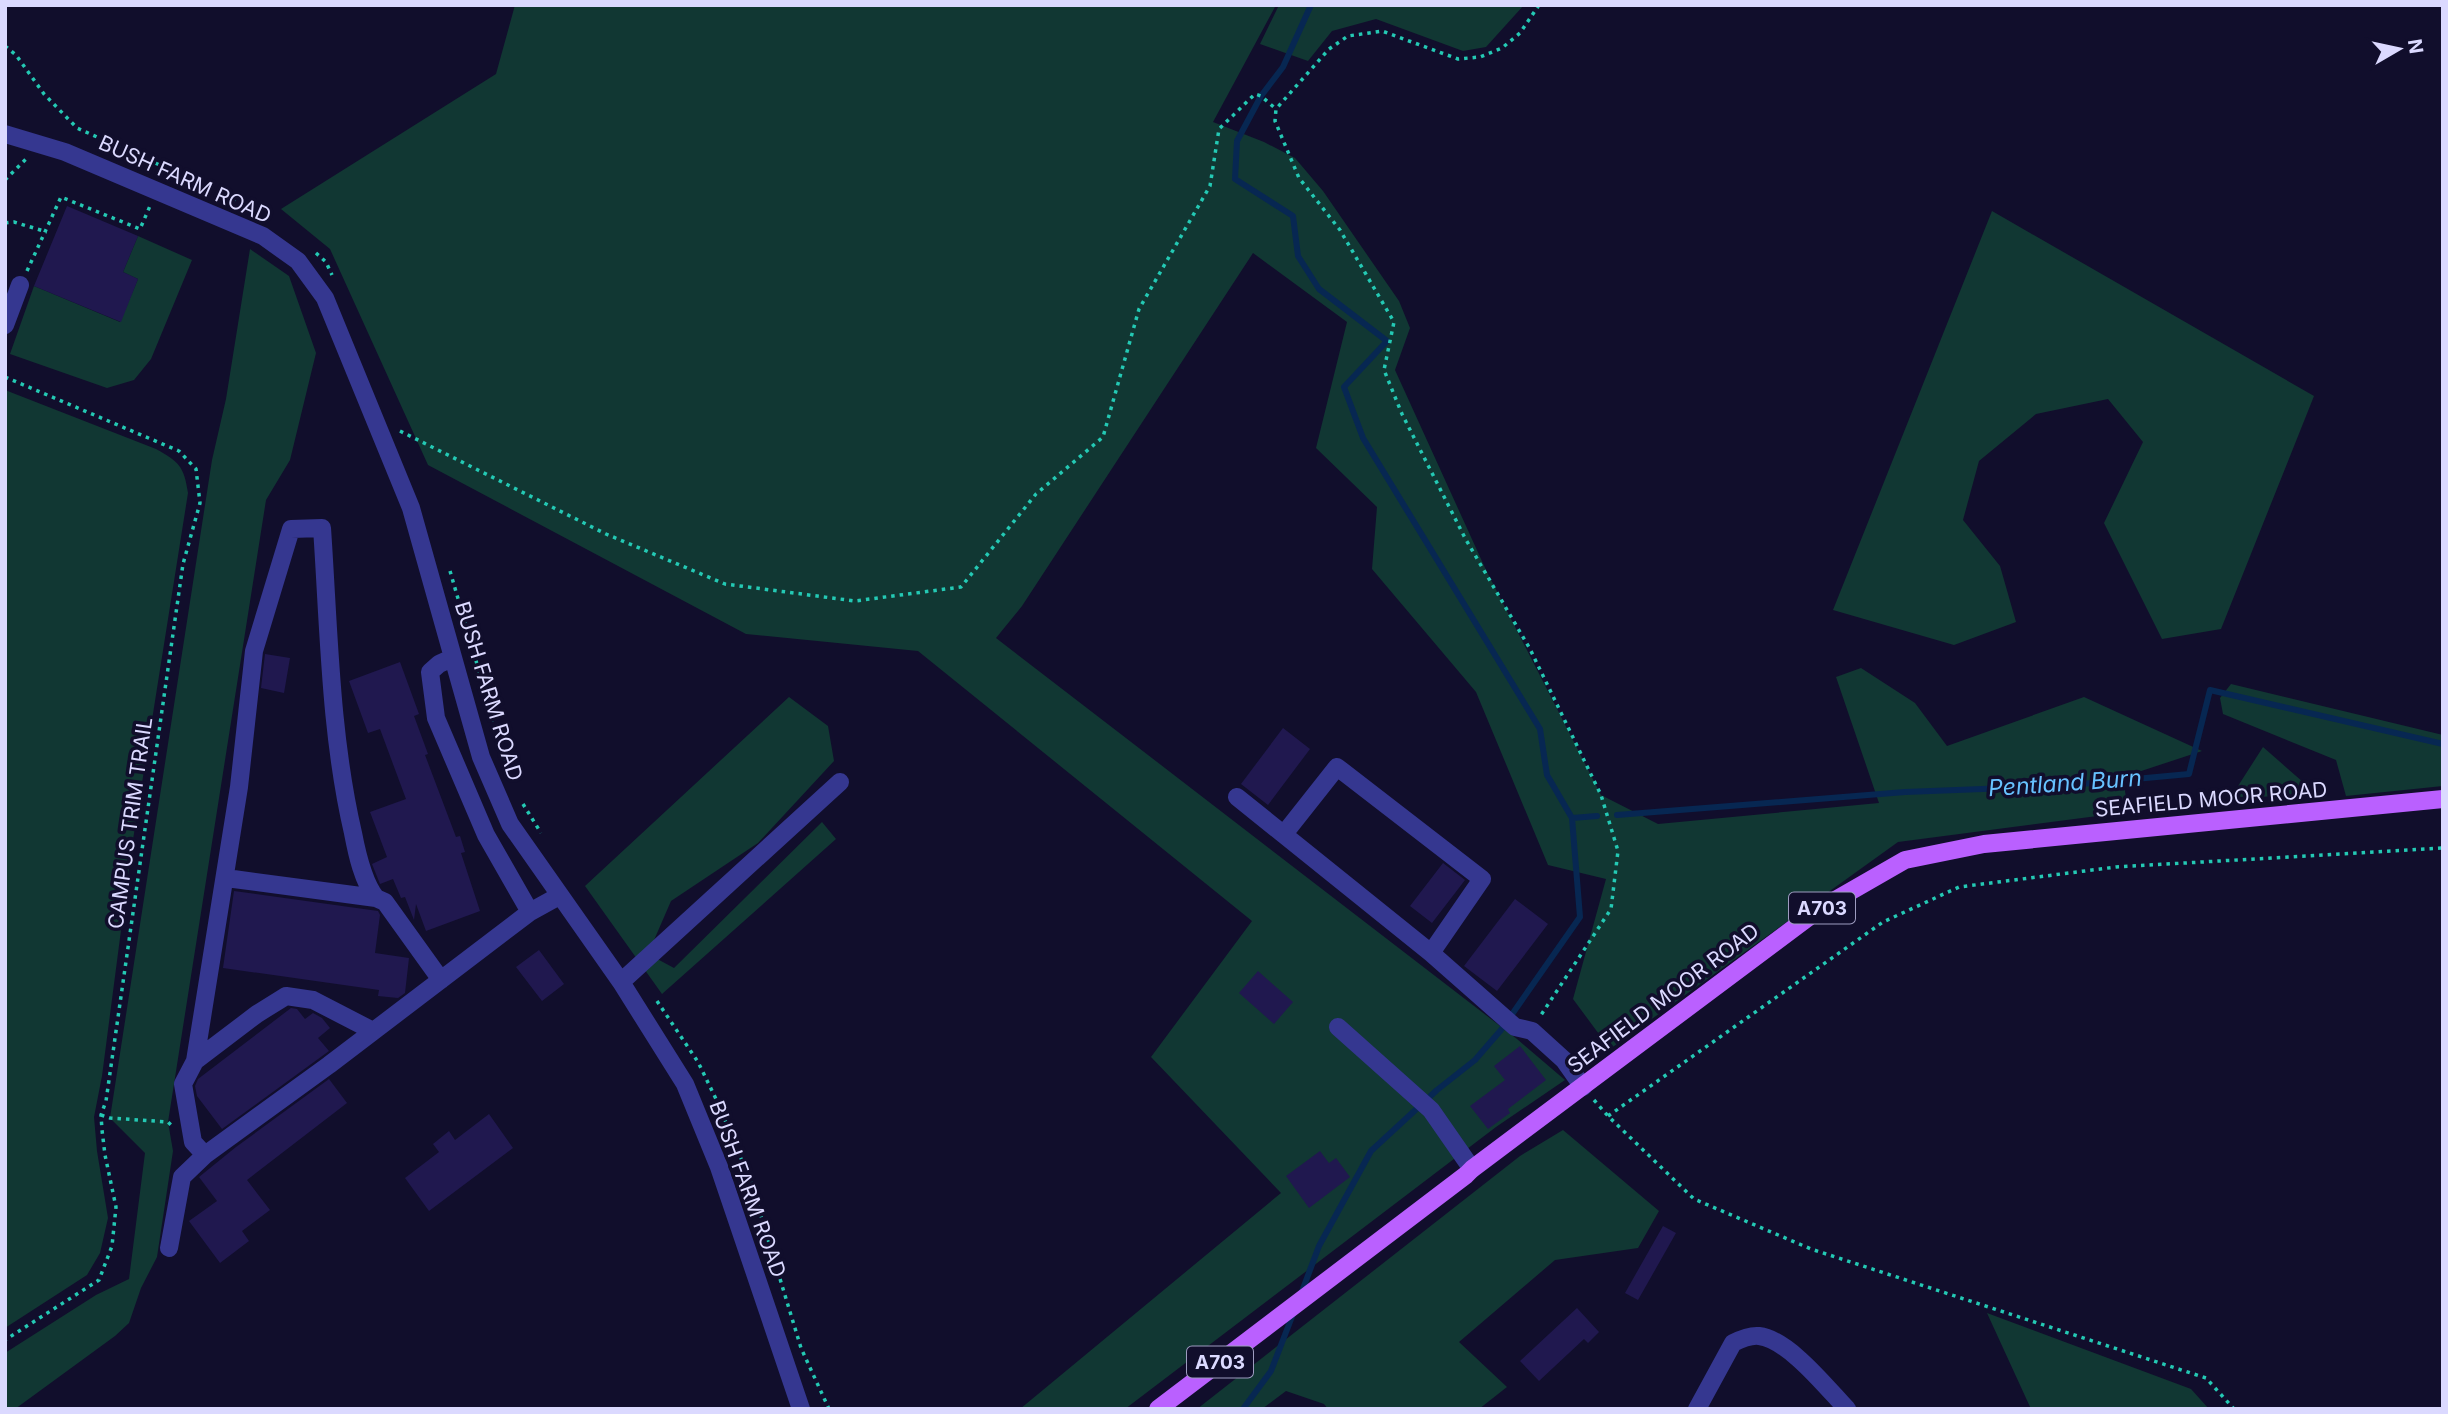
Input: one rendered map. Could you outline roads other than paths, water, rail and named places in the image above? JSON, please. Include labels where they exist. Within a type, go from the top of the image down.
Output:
[{"type":"main road","name":"SEAFIELD MOOR ROAD","points":[[1158,1409],[1472,1168],[1818,910],[1905,860],[1984,844],[2443,799]]},
{"type":"street","points":[[5,115],[5,127]]},
{"type":"street","name":"BUSH FARM ROAD","points":[[5,134],[65,152],[263,236],[298,261],[325,298],[411,508],[481,757],[510,824],[621,982],[685,1084],[719,1167],[801,1409]]},
{"type":"street","points":[[5,325],[20,285]]},
{"type":"street","points":[[205,1155],[193,1142],[183,1084],[195,1061],[226,878],[251,697],[254,651],[290,529],[322,528],[342,788],[357,851],[371,892],[376,898]]},
{"type":"street","points":[[452,659],[439,664],[430,672],[436,718],[486,835],[530,912]]},
{"type":"street","points":[[1284,834],[1337,767],[1482,879],[1431,953]]},
{"type":"street","points":[[621,982],[840,782]]},
{"type":"street","points":[[1237,797],[1431,953],[1508,1021],[1532,1031],[1564,1060],[1583,1087]]},
{"type":"street","points":[[226,878],[376,898],[385,902],[441,980]]},
{"type":"street","points":[[169,1248],[182,1177],[205,1155],[530,912],[559,896]]},
{"type":"street","points":[[195,1061],[257,1014],[286,996],[313,1000],[373,1031]]},
{"type":"street","points":[[1338,1027],[1431,1110],[1472,1168]]},
{"type":"street","points":[[1697,1409],[1733,1343],[1759,1336],[1773,1341],[1791,1353],[1847,1409]]},
{"type":"waterway","points":[[1301,1294],[1319,1246],[1371,1151],[1437,1090],[1475,1060],[1501,1030],[1580,917],[1572,818],[1547,775],[1540,729],[1363,438],[1344,387],[1387,341],[1319,289],[1298,256],[1293,216],[1235,179],[1237,141],[1261,96],[1283,67],[1311,5]]},
{"type":"waterway","name":"Pentland Burn","points":[[1617,815],[1905,792],[2060,786],[2189,774],[2210,690],[2443,744]]},
{"type":"waterway","name":"Pentland Burn","points":[[1572,818],[1597,816]]},
{"type":"waterway","points":[[1243,1409],[1271,1371],[1293,1314]]}]
